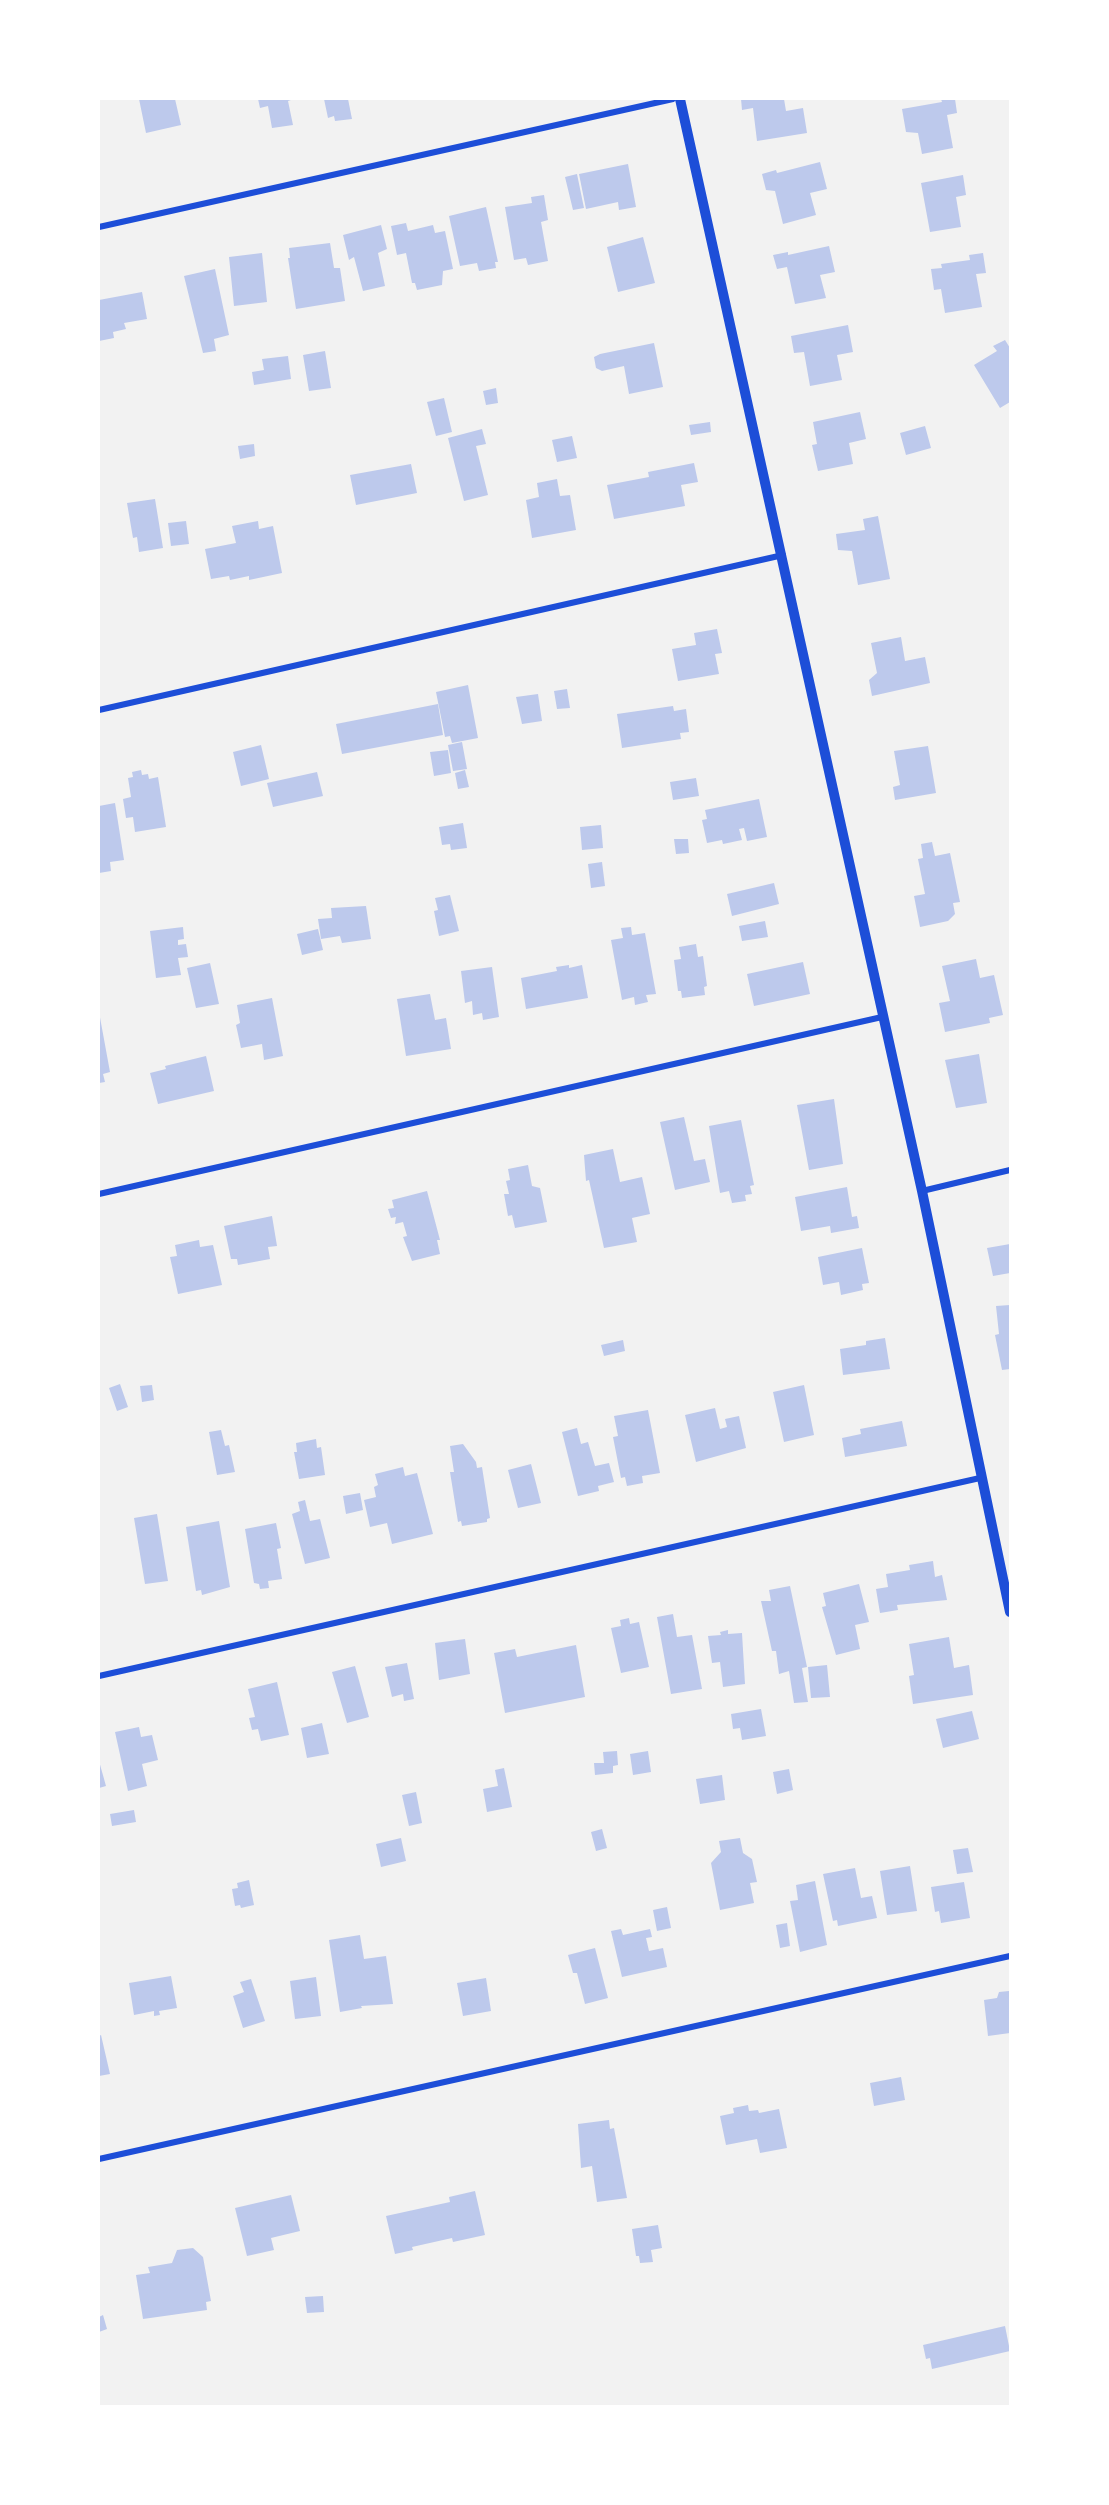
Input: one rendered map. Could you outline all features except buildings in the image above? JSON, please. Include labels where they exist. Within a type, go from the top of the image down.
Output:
[{"type":"street","points":[[99,227],[673,99]]},
{"type":"street","points":[[680,99],[783,555],[882,1017],[922,1191],[1010,1612]]},
{"type":"street","points":[[99,710],[783,555]]},
{"type":"street","points":[[99,1194],[882,1017]]},
{"type":"street","points":[[922,1191],[1010,1170]]},
{"type":"street","points":[[99,1677],[981,1478]]},
{"type":"street","points":[[99,2159],[1010,1956]]}]
